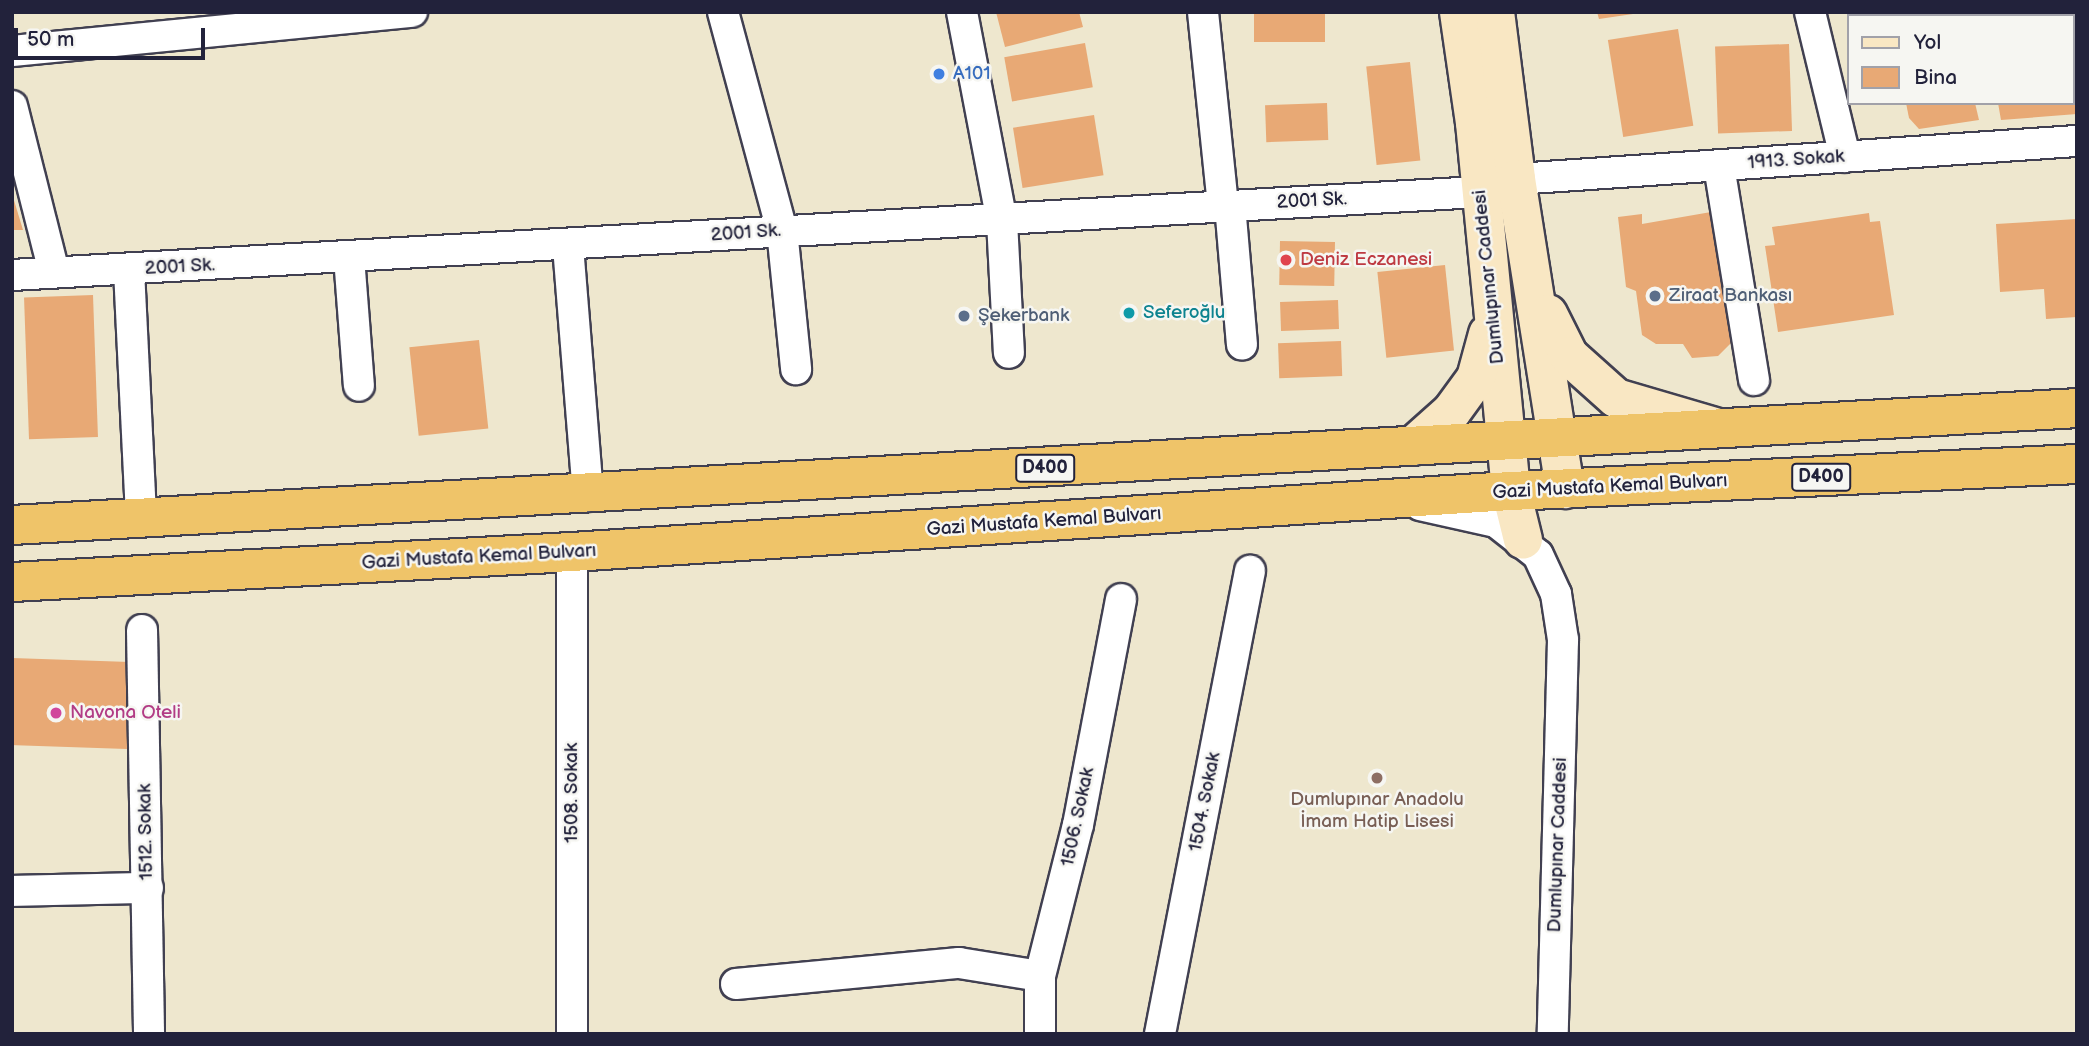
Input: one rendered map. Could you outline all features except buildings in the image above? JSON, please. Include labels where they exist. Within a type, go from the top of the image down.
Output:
[{"type":"highway","name":"D400","points":[[12,525],[588,496],[2077,408]]},
{"type":"highway","name":"Gazi Mustafa Kemal Bulvarı","points":[[12,582],[572,552],[1511,491],[2077,464]]},
{"type":"street","points":[[12,51],[412,12]]},
{"type":"street","points":[[723,12],[782,230],[796,369]]},
{"type":"street","points":[[962,12],[1002,221],[1009,353]]},
{"type":"street","points":[[1203,12],[1242,344]]},
{"type":"street","name":"Dumlupınar Caddesi","points":[[1459,12],[1475,123],[1511,491],[1523,540]]},
{"type":"street","name":"Dumlupınar Caddesi","points":[[1495,12],[1516,179],[1565,489]]},
{"type":"street","points":[[1810,12],[1845,157]]},
{"type":"street","points":[[12,106],[54,272]]},
{"type":"street","name":"1913. Sokak","points":[[1516,179],[2077,141]]},
{"type":"street","points":[[1719,166],[1754,380]]},
{"type":"street","name":"2001 Sk.","points":[[12,275],[568,246],[782,230],[1002,221],[1227,205],[1480,192]]},
{"type":"street","points":[[568,246],[588,496]]},
{"type":"street","points":[[349,257],[359,386]]},
{"type":"street","points":[[129,270],[141,519]]},
{"type":"street","points":[[1534,287],[1569,356],[1616,398],[1723,430]]},
{"type":"street","points":[[1413,446],[1452,411],[1476,377],[1493,318]]},
{"type":"street","name":"Dumlupınar Caddesi","points":[[1393,499],[1496,522],[1523,540],[1538,555],[1556,594],[1563,640],[1553,1034]]},
{"type":"street","name":"1508. Sokak","points":[[572,552],[572,1034]]},
{"type":"street","name":"1504. Sokak","points":[[1160,1034],[1250,570]]},
{"type":"street","name":"1506. Sokak","points":[[1040,1034],[1040,976],[1078,825],[1121,599]]},
{"type":"street","name":"1512. Sokak","points":[[142,630],[149,1034]]},
{"type":"street","points":[[12,891],[148,888]]},
{"type":"street","points":[[736,984],[959,963],[1040,976]]},
{"type":"place","name":"A101","points":[[939,74]]},
{"type":"place","name":"Deniz Eczanesi","points":[[1286,260]]},
{"type":"place","name":"Ziraat Bankası","points":[[1655,296]]},
{"type":"place","name":"Seferoğlu","points":[[1129,313]]},
{"type":"place","name":"Şekerbank","points":[[964,316]]},
{"type":"place","name":"Navona Oteli","points":[[56,713]]},
{"type":"place","name":"Dumlupınar Anadolu İmam Hatip Lisesi","points":[[1377,778]]}]
